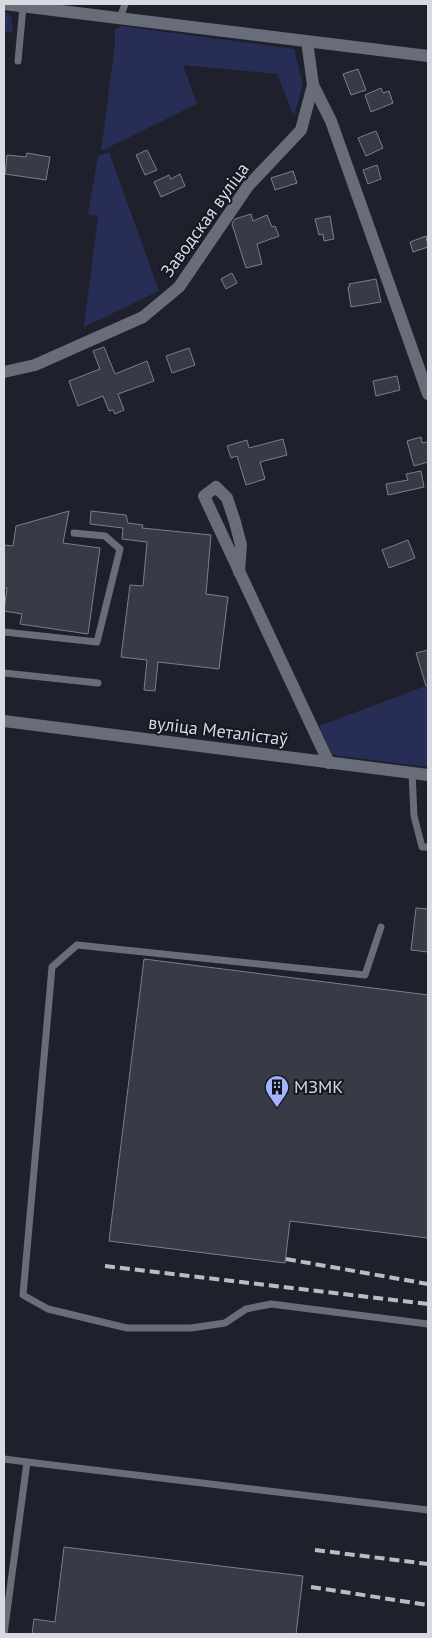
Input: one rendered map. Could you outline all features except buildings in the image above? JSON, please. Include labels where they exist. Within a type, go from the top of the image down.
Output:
[{"type":"street","points":[[4,4],[428,56]]},
{"type":"street","name":"Заводская вуліца","points":[[307,41],[313,85],[331,121],[428,394]]},
{"type":"street","name":"Заводская вуліца","points":[[4,372],[35,365],[143,316],[179,288],[248,186],[301,130],[313,85]]},
{"type":"street","points":[[239,572],[241,545],[235,522],[228,498],[216,487],[204,496],[239,572],[329,763]]},
{"type":"street","name":"вуліца Металістаў","points":[[4,721],[428,775]]},
{"type":"lane","points":[[120,18],[125,4]]},
{"type":"lane","points":[[18,61],[23,7]]},
{"type":"lane","points":[[4,632],[96,642],[120,549],[105,536],[74,533]]},
{"type":"lane","points":[[4,672],[98,683]]},
{"type":"lane","points":[[412,772],[414,816],[422,847],[428,847]]},
{"type":"lane","points":[[381,927],[365,975],[77,945],[52,967],[23,1295],[48,1309],[128,1328],[191,1328],[217,1324],[225,1322],[246,1309],[271,1304],[428,1324]]},
{"type":"lane","points":[[4,1459],[428,1510]]},
{"type":"lane","points":[[4,1634],[27,1462]]},
{"type":"shaded area","points":[[4,10],[11,17],[13,32],[4,31]]},
{"type":"shaded area","points":[[121,26],[294,49],[303,84],[294,116],[277,74],[183,65],[197,104],[101,151],[115,44],[115,30]]},
{"type":"shaded area","points":[[109,152],[159,291],[84,327],[98,216],[88,214],[98,156]]},
{"type":"shaded area","points":[[428,685],[428,767],[332,755],[319,726]]},
{"type":"railway","points":[[286,1259],[428,1284]]},
{"type":"railway","points":[[105,1266],[428,1304]]},
{"type":"railway","points":[[315,1550],[428,1564]]},
{"type":"railway","points":[[311,1587],[428,1605]]},
{"type":"place","name":"МЗМК","points":[[277,1108]]}]
